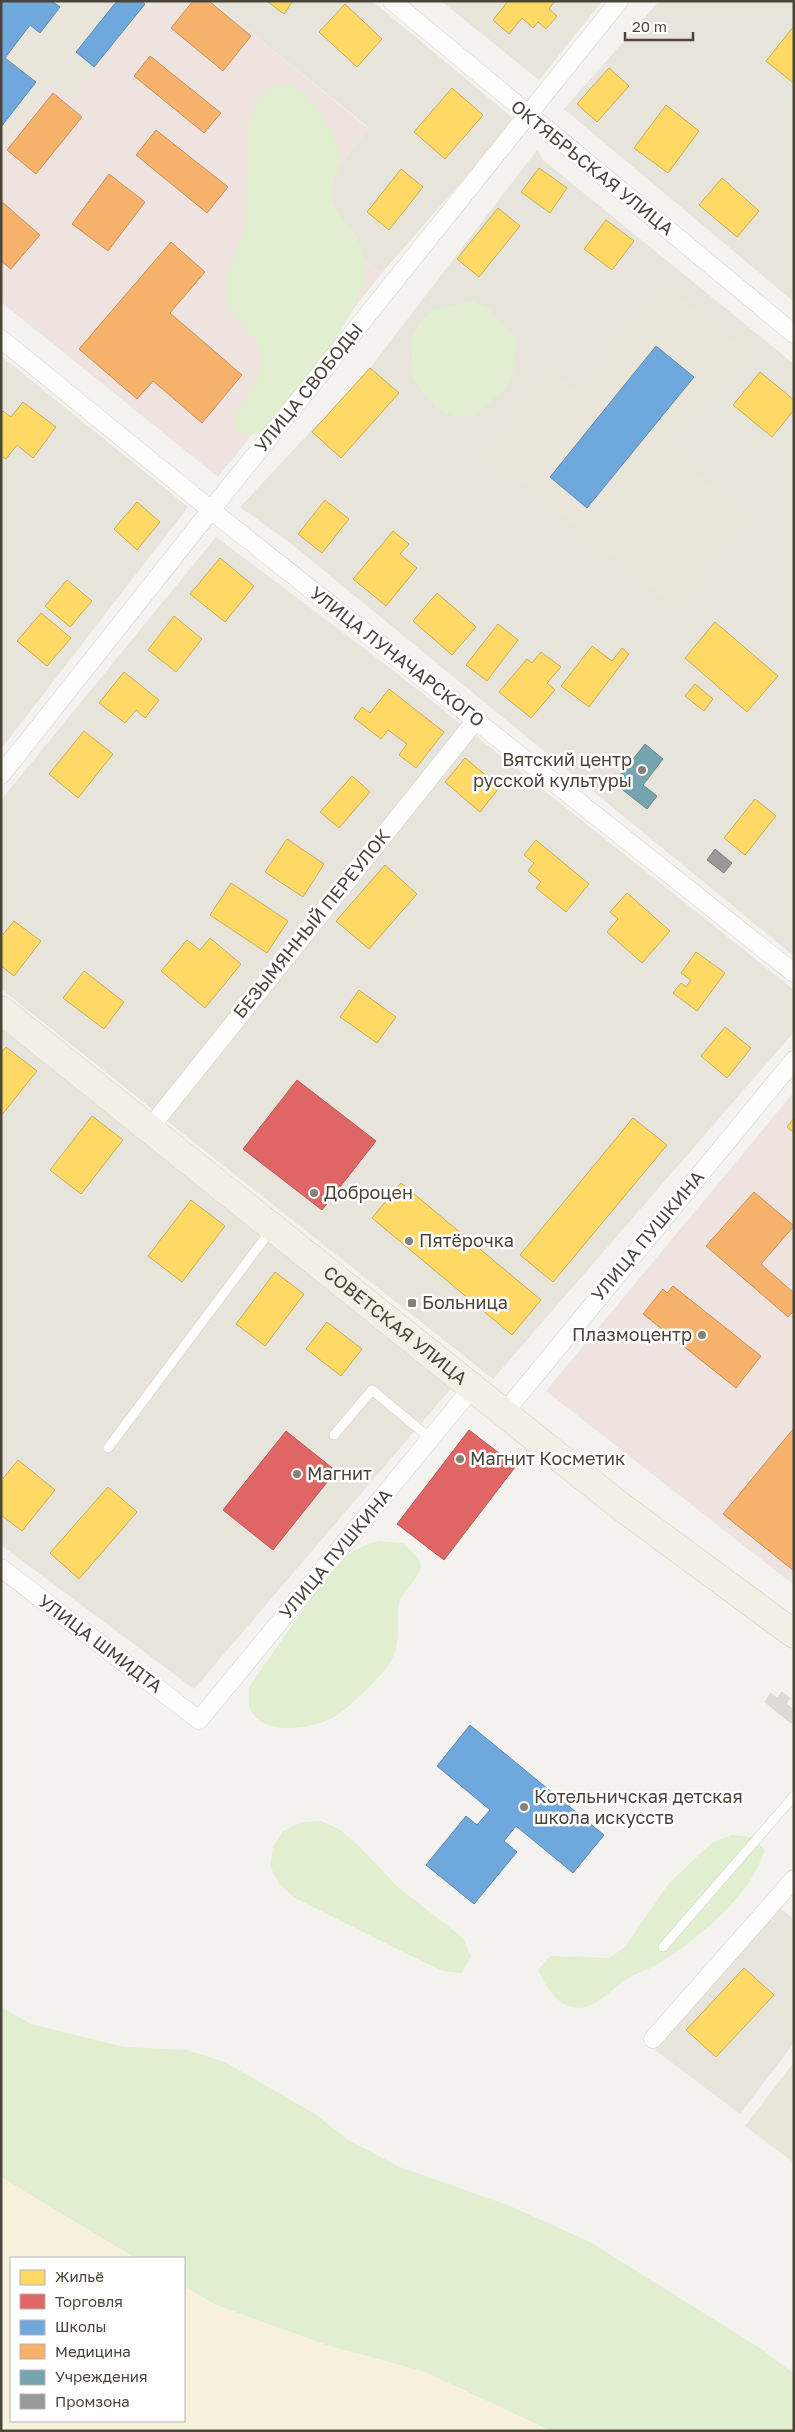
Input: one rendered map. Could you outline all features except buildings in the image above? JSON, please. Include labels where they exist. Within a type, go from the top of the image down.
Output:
[{"type":"main road","name":"СОВЕТСКАЯ УЛИЦА","points":[[1,1010],[619,1506],[794,1634]]},
{"type":"street","name":"ОКТЯБРЬСКАЯ УЛИЦА","points":[[392,1],[794,334]]},
{"type":"street","name":"УЛИЦА СВОБОДЫ","points":[[1,775],[619,1]]},
{"type":"street","name":"УЛИЦА ЛУНАЧАРСКОГО","points":[[1,339],[211,510],[794,973]]},
{"type":"street","name":"БЕЗЫМЯННЫЙ ПЕРЕУЛОК","points":[[149,1129],[476,720]]},
{"type":"street","name":"УЛИЦА ПУШКИНА","points":[[504,1413],[794,1060]]},
{"type":"street","name":"УЛИЦА ПУШКИНА","points":[[199,1720],[473,1387]]},
{"type":"street","name":"УЛИЦА ШМИДТА","points":[[1,1568],[199,1720]]},
{"type":"street","points":[[653,2039],[794,1879]]},
{"type":"lane","points":[[108,1448],[272,1228]]},
{"type":"lane","points":[[334,1435],[372,1390],[432,1439]]},
{"type":"lane","points":[[663,1947],[794,1796]]},
{"type":"shaded area","points":[[1,1],[150,1],[72,102],[50,85],[1,148]]},
{"type":"shaded area","points":[[150,1],[212,1],[369,129],[304,211],[382,273],[218,477],[1,302],[1,148],[50,84],[72,101]]},
{"type":"shaded area","points":[[212,1],[372,1],[515,120],[382,273],[304,211],[369,128]]},
{"type":"shaded area","points":[[441,1],[602,1],[539,80]]},
{"type":"shaded area","points":[[659,1],[794,1],[794,302],[564,109]]},
{"type":"shaded area","points":[[537,150],[543,160],[794,364],[794,956],[289,542],[240,507],[370,368]]},
{"type":"shaded area","points":[[667,287],[746,351],[667,449],[747,515],[673,606],[487,454],[554,372],[580,393]]},
{"type":"shaded area","points":[[1,356],[188,507],[1,749]]},
{"type":"shaded area","points":[[216,537],[398,674],[794,990],[794,1032],[493,1379],[1,989],[1,800]]},
{"type":"shaded area","points":[[1,1020],[454,1385],[194,1689],[1,1545]]},
{"type":"shaded area","points":[[794,1092],[794,1585],[546,1391]]},
{"type":"shaded area","points":[[777,1906],[794,1919],[794,2043],[740,2114],[655,2050]]},
{"type":"shaded area","points":[[794,2062],[794,2163],[745,2126]]},
{"type":"green space","points":[[287,84],[300,90],[309,99],[322,115],[333,135],[339,154],[339,162],[331,194],[332,199],[334,206],[361,245],[364,273],[359,295],[348,318],[318,363],[272,421],[258,434],[239,434],[234,415],[256,383],[262,365],[261,347],[236,317],[227,300],[226,281],[246,225],[248,123],[255,104],[268,89]]},
{"type":"green space","points":[[471,301],[488,308],[516,339],[513,374],[503,391],[473,416],[453,416],[436,408],[413,378],[411,340],[419,323],[433,310]]},
{"type":"green space","points":[[379,1541],[403,1543],[419,1560],[421,1565],[417,1576],[399,1603],[398,1637],[392,1659],[374,1682],[357,1699],[340,1713],[324,1722],[287,1728],[274,1727],[263,1723],[255,1716],[249,1706],[249,1687],[331,1570],[353,1551]]},
{"type":"green space","points":[[321,1821],[339,1829],[357,1844],[398,1887],[463,1938],[471,1956],[462,1973],[443,1971],[407,1954],[295,1898],[279,1884],[270,1866],[273,1847],[283,1831],[302,1822]]},
{"type":"green space","points":[[732,1835],[752,1837],[765,1850],[748,1884],[730,1906],[709,1926],[663,1961],[625,1980],[597,2002],[577,2008],[563,2003],[553,1994],[538,1970],[550,1956],[609,1958],[625,1947],[669,1883],[713,1842]]},
{"type":"green space","points":[[1,2007],[31,2024],[124,2047],[187,2050],[225,2062],[315,2114],[348,2140],[400,2167],[510,2206],[590,2242],[763,2350],[794,2374],[794,2431],[551,2431],[425,2372],[326,2345],[216,2305],[185,2287],[185,2257],[133,2257],[1,2177]]},
{"type":"sand","points":[[1,2177],[133,2257],[10,2257],[10,2422],[185,2422],[185,2287],[216,2305],[326,2345],[425,2372],[551,2431],[1,2431]]},
{"type":"place","name":"Вятский центр русской культуры","points":[[642,770]]},
{"type":"place","name":"Доброцен","points":[[314,1193]]},
{"type":"place","name":"Пятёрочка","points":[[409,1241]]},
{"type":"place","name":"Больница","points":[[412,1303]]},
{"type":"place","name":"Плазмоцентр","points":[[702,1335]]},
{"type":"place","name":"Магнит Косметик","points":[[460,1459]]},
{"type":"place","name":"Магнит","points":[[297,1474]]},
{"type":"place","name":"Котельничская детская школа искусств","points":[[524,1807]]}]
